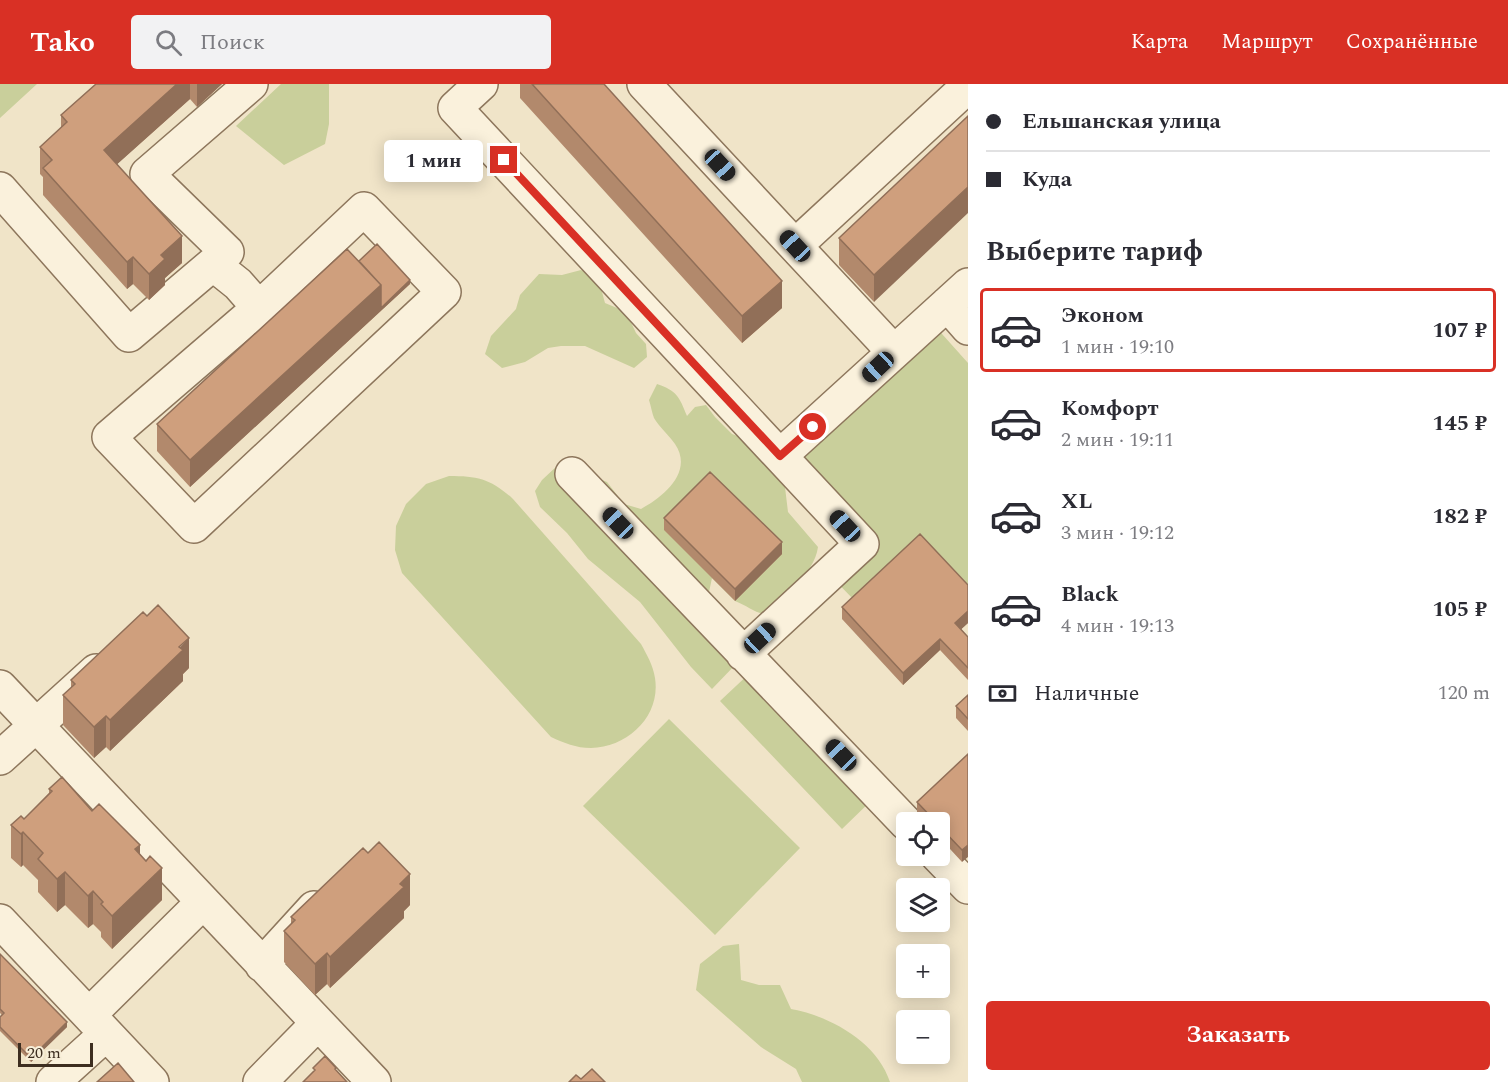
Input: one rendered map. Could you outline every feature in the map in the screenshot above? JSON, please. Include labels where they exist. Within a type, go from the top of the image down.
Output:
[{"type":"street","points":[[0,189],[129,335],[227,252],[147,174],[251,84]]},
{"type":"street","points":[[481,84],[455,108],[862,544],[743,654]]},
{"type":"street","points":[[644,84],[894,352]]},
{"type":"street","points":[[795,246],[968,86]]},
{"type":"street","points":[[364,209],[444,292],[194,526],[109,436],[259,308],[364,209]]},
{"type":"street","points":[[213,264],[238,284],[259,308]]},
{"type":"street","points":[[780,456],[894,352],[961,306]]},
{"type":"street","points":[[572,474],[896,813]]},
{"type":"street","points":[[0,758],[118,650]]},
{"type":"street","points":[[0,687],[374,1082]]},
{"type":"street","points":[[949,866],[968,886]]},
{"type":"street","points":[[262,964],[334,886]]},
{"type":"street","points":[[53,1082],[98,1024],[203,902]]},
{"type":"street","points":[[0,921],[152,1082]]},
{"type":"street","points":[[260,1082],[318,1023]]},
{"type":"green space","points":[[0,84],[37,84],[0,118]]},
{"type":"green space","points":[[281,84],[329,84],[329,124],[325,144],[284,165],[236,126]]},
{"type":"green space","points":[[581,270],[598,282],[605,303],[617,308],[629,318],[636,333],[646,344],[647,357],[634,368],[585,346],[561,346],[548,348],[525,362],[502,368],[485,354],[491,336],[516,309],[520,295],[539,274],[562,275]]},
{"type":"green space","points":[[934,325],[968,363],[968,585],[923,537],[855,601],[823,568],[857,536],[784,459]]},
{"type":"green space","points":[[657,384],[676,395],[687,416],[695,407],[706,405],[732,434],[745,439],[784,479],[788,512],[818,547],[811,567],[804,576],[764,614],[735,601],[712,578],[709,592],[721,613],[737,663],[712,689],[691,667],[640,602],[588,559],[567,533],[540,507],[535,491],[542,480],[557,466],[576,467],[607,482],[624,504],[641,509],[666,491],[678,474],[681,464],[680,454],[675,444],[654,418],[649,400]]},
{"type":"green space","points":[[449,476],[484,480],[498,487],[513,499],[641,644],[653,669],[655,692],[653,705],[647,717],[629,735],[617,742],[591,748],[570,745],[551,737],[402,573],[395,550],[396,526],[406,504],[426,484]]},
{"type":"green space","points":[[752,671],[874,798],[842,829],[720,701]]},
{"type":"green space","points":[[669,719],[800,848],[715,935],[583,806]]},
{"type":"green space","points":[[739,944],[741,980],[759,985],[780,985],[791,1009],[836,1025],[863,1043],[884,1068],[890,1082],[802,1082],[796,1069],[761,1047],[696,990],[700,964],[723,946]]},
{"type":"building","points":[[96,84],[177,84],[104,150],[182,236],[161,255],[165,259],[149,274],[133,257],[127,262],[43,168],[52,160],[40,147],[67,122],[61,115]]},
{"type":"building","points":[[532,84],[604,84],[782,281],[742,316]]},
{"type":"building","points":[[968,116],[968,187],[874,275],[839,238]]},
{"type":"building","points":[[377,244],[410,280],[381,308],[381,285],[359,261]]},
{"type":"building","points":[[347,249],[381,285],[190,460],[157,424]]},
{"type":"building","points":[[710,472],[782,542],[735,589],[664,518]]},
{"type":"building","points":[[920,534],[968,585],[968,611],[955,623],[968,637],[968,668],[940,639],[903,673],[842,607]]},
{"type":"building","points":[[158,605],[189,638],[179,647],[183,650],[110,720],[106,716],[94,727],[63,695],[75,684],[71,680],[143,612],[147,616]]},
{"type":"building","points":[[968,695],[968,719],[956,706]]},
{"type":"building","points":[[968,754],[968,845],[962,850],[950,837],[950,812],[926,812],[917,802]]},
{"type":"building","points":[[62,777],[92,811],[99,804],[140,845],[135,849],[146,861],[150,856],[162,868],[112,916],[93,891],[88,896],[65,872],[57,879],[38,859],[43,853],[23,832],[21,834],[11,825],[21,816],[24,819],[52,791],[49,789]]},
{"type":"building","points":[[379,842],[410,874],[400,884],[404,887],[330,957],[327,953],[315,964],[284,931],[295,920],[291,917],[363,848],[368,853]]},
{"type":"building","points":[[0,954],[67,1022],[31,1058],[0,1027],[0,1017],[4,1013],[0,1009]]},
{"type":"building","points":[[325,1056],[347,1082],[303,1082],[315,1070],[313,1068]]},
{"type":"building","points":[[118,1063],[134,1082],[97,1082]]},
{"type":"building","points":[[592,1069],[605,1082],[569,1082],[576,1075],[581,1079]]},
{"type":"route","points":[[504,160],[780,456],[813,427]]}]
